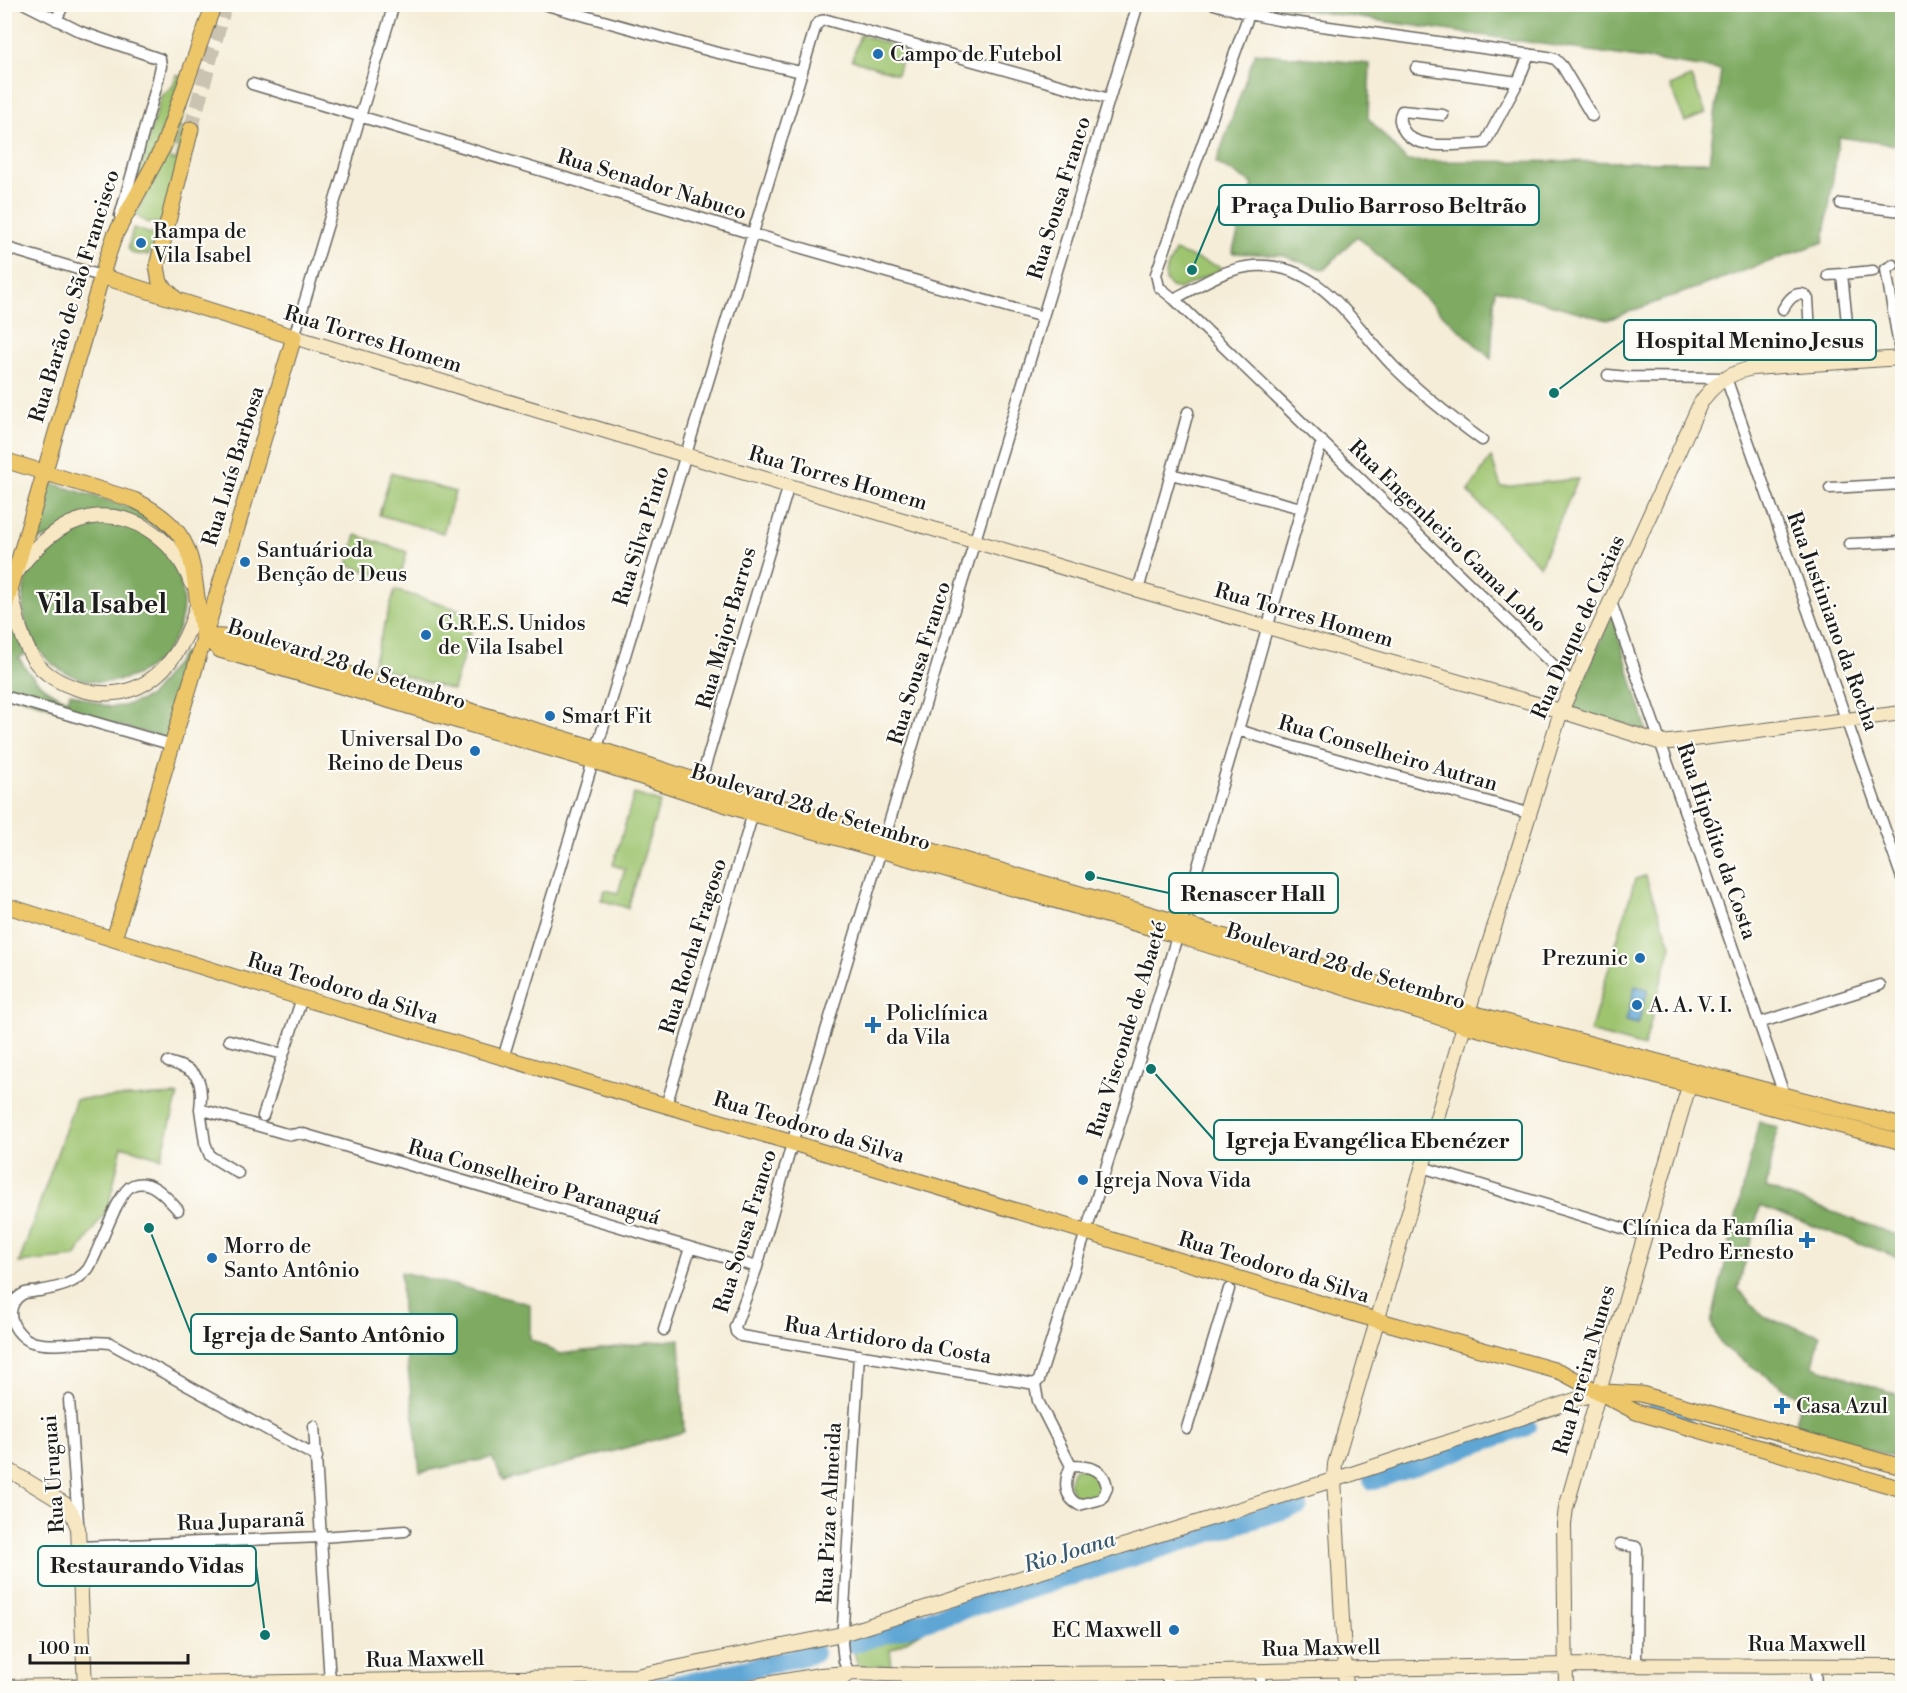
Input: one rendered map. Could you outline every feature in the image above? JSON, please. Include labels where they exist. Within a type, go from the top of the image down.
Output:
[{"type":"main road","points":[[115,235],[163,147],[214,4]]},
{"type":"main road","points":[[180,300],[162,287],[156,272],[191,129]]},
{"type":"main road","name":"Rua Barão de São Francisco","points":[[4,611],[101,276],[115,235]]},
{"type":"main road","name":"Rua Torres Homem","points":[[101,276],[294,337]]},
{"type":"main road","name":"Rua Luís Barbosa","points":[[114,939],[294,337]]},
{"type":"main road","points":[[4,460],[134,500],[168,520],[190,552],[203,636]]},
{"type":"main road","name":"Boulevard 28 de Setembro","points":[[203,636],[220,650],[229,653],[700,783],[749,805]]},
{"type":"main road","name":"Boulevard 28 de Setembro","points":[[596,755],[749,805],[1178,929],[1689,1086],[1902,1142]]},
{"type":"main road","name":"Rua Teodoro da Silva","points":[[4,905],[302,998],[793,1143],[1376,1320],[1561,1372],[1636,1412],[1901,1488]]},
{"type":"main road","name":"Boulevard 28 de Setembro","points":[[1466,1018],[1694,1071],[1902,1126]]},
{"type":"main road","points":[[1599,1392],[1641,1394],[1902,1467],[1897,1477],[1901,1488]]},
{"type":"main road","points":[[1869,1479],[1877,1464],[1873,1458]]},
{"type":"street","points":[[25,4],[56,20],[64,4]]},
{"type":"street","points":[[543,4],[714,52],[801,72]]},
{"type":"street","name":"Rua Sousa Franco","points":[[736,1332],[735,1327],[757,1268],[1138,4]]},
{"type":"street","points":[[1214,4],[1248,14],[1289,21],[1548,57],[1562,66],[1592,116]]},
{"type":"street","name":"Rua Luís Barbosa","points":[[294,337],[361,117],[391,5]]},
{"type":"street","name":"Rua Engenheiro Gama Lobo","points":[[1248,14],[1156,274],[1159,287],[1573,684]]},
{"type":"street","name":"Rua Barão de São Francisco","points":[[56,20],[81,32],[158,57],[161,61],[142,141],[115,235]]},
{"type":"street","name":"Rua Silva Pinto","points":[[503,1058],[816,25],[827,20],[1109,99]]},
{"type":"street","points":[[1443,115],[1402,111],[1400,122],[1406,136],[1432,145],[1485,143],[1518,82],[1529,54]]},
{"type":"street","points":[[1416,68],[1518,82]]},
{"type":"street","name":"Rua Senador Nabuco","points":[[252,84],[753,234],[1043,317]]},
{"type":"street","points":[[1841,204],[1902,211]]},
{"type":"street","name":"Rua Torres Homem","points":[[4,247],[101,276]]},
{"type":"street","points":[[1608,375],[1726,378],[1742,370],[1753,368],[1902,358],[1886,269],[1893,265]]},
{"type":"street","points":[[1174,299],[1232,270],[1255,266],[1284,268],[1305,276],[1322,286],[1394,366],[1482,440]]},
{"type":"street","points":[[1828,275],[1873,271]]},
{"type":"street","points":[[1842,274],[1851,362]]},
{"type":"street","points":[[1783,309],[1791,297],[1805,295],[1808,299],[1812,364]]},
{"type":"street","name":"Rua Torres Homem","points":[[294,337],[686,456],[1138,590],[1561,711],[1662,743]]},
{"type":"street","name":"Rua Duque de Caxias","points":[[1346,1689],[1334,1479],[1338,1454],[1376,1320],[1528,813],[1561,711],[1700,404],[1708,392],[1726,378]]},
{"type":"street","name":"Rua Justiniano da Rocha","points":[[1726,378],[1902,878]]},
{"type":"street","points":[[1138,590],[1188,412]]},
{"type":"street","name":"Rua Visconde de Abaeté","points":[[1035,1384],[1039,1380],[1086,1232],[1238,730],[1322,441]]},
{"type":"street","points":[[1171,474],[1301,508]]},
{"type":"street","points":[[1830,488],[1902,484]]},
{"type":"street","name":"Rua Major Barros","points":[[700,783],[789,485]]},
{"type":"street","points":[[90,517],[106,517],[134,522],[159,537],[179,558],[196,599],[190,627],[174,654],[160,671],[149,682],[138,688],[111,693],[76,688],[47,673],[33,658],[21,632],[12,585],[22,564],[64,527],[90,517]]},
{"type":"street","points":[[1849,544],[1902,542]]},
{"type":"street","name":"Rua Hipólito da Costa","points":[[1611,602],[1784,1094]]},
{"type":"street","points":[[174,654],[192,640],[203,636]]},
{"type":"street","points":[[4,696],[173,745]]},
{"type":"street","points":[[1662,743],[1902,713]]},
{"type":"street","name":"Rua Conselheiro Autran","points":[[1238,730],[1528,813]]},
{"type":"street","name":"Rua Rocha Fragoso","points":[[666,1106],[751,820],[749,805]]},
{"type":"street","points":[[1759,1023],[1880,985]]},
{"type":"street","points":[[263,1116],[302,998]]},
{"type":"street","points":[[229,1040],[284,1054]]},
{"type":"street","points":[[168,1062],[186,1067],[199,1079],[202,1091],[200,1109],[205,1143],[210,1156],[238,1173]]},
{"type":"street","name":"Rua Pereira Nunes","points":[[1566,1689],[1564,1524],[1566,1508],[1694,1071]]},
{"type":"street","name":"Rua Conselheiro Paranaguá","points":[[200,1109],[283,1133],[300,1133],[757,1268]]},
{"type":"street","points":[[1422,1167],[1645,1235]]},
{"type":"street","points":[[178,1210],[152,1186],[142,1183],[127,1188],[120,1199],[96,1256],[81,1278],[55,1288],[26,1293],[15,1300],[11,1310],[12,1322],[23,1336],[32,1342],[48,1344],[98,1341],[110,1343],[316,1457]]},
{"type":"street","points":[[664,1330],[690,1248]]},
{"type":"street","points":[[1186,1428],[1229,1289]]},
{"type":"street","name":"Rua Artidoro da Costa","points":[[736,1332],[741,1336],[1035,1384]]},
{"type":"street","name":"Rua Piza e Almeida","points":[[849,1673],[843,1661],[842,1634],[859,1355]]},
{"type":"street","points":[[1035,1384],[1038,1401],[1071,1466]]},
{"type":"street","name":"Rua Maxwell","points":[[4,1687],[330,1682],[466,1684],[636,1676],[842,1634],[1334,1479],[1599,1392]]},
{"type":"street","name":"Rua Uruguai","points":[[69,1400],[78,1528],[85,1687]]},
{"type":"street","points":[[314,1426],[330,1682]]},
{"type":"street","points":[[4,1467],[64,1504],[71,1511],[78,1528]]},
{"type":"street","name":"Rua Juparanã","points":[[79,1547],[405,1532]]},
{"type":"street","points":[[1620,1544],[1637,1549],[1636,1665]]},
{"type":"street","name":"Rua Maxwell","points":[[741,1689],[820,1675],[849,1673],[926,1682],[983,1674],[1168,1673],[1345,1668],[1566,1665],[1902,1666]]},
{"type":"street","points":[[1815,1665],[1815,1689]]},
{"type":"street","points":[[1260,1670],[1261,1689]]},
{"type":"street","points":[[831,1689],[849,1673]]},
{"type":"street","points":[[1168,1673],[1168,1689]]},
{"type":"street","points":[[983,1674],[984,1689]]},
{"type":"green space","points":[[1278,5],[1902,5],[1902,146],[1839,137],[1824,242],[1607,320],[1495,289],[1491,359],[1357,236],[1324,270],[1281,255],[1232,253],[1253,184],[1216,163],[1255,53],[1370,64],[1368,118],[1407,161],[1709,162],[1721,70]]},
{"type":"green space","name":"Campo de Futebol","points":[[860,35],[905,49],[897,74],[852,60]]},
{"type":"green space","points":[[176,75],[182,77],[154,154],[134,189],[161,96],[173,86]]},
{"type":"green space","points":[[1691,77],[1706,113],[1685,122],[1670,86]]},
{"type":"green space","points":[[192,86],[170,158],[172,161],[177,158],[178,148],[176,147],[182,128],[186,131],[163,223],[148,223],[135,215],[163,162]]},
{"type":"green space","name":"Rampa de Vila Isabel","points":[[133,228],[155,235],[148,255],[134,254],[128,249]]},
{"type":"green space","points":[[1175,251],[1223,268],[1180,289],[1171,287],[1166,281],[1165,273]]},
{"type":"green space","points":[[1491,457],[1501,487],[1578,479],[1540,566],[1468,492]]},
{"type":"green space","points":[[391,473],[455,492],[443,533],[379,515]]},
{"type":"green space","points":[[55,484],[138,510],[149,515],[170,532],[167,534],[149,523],[117,513],[34,542],[48,487]]},
{"type":"green space","points":[[103,522],[119,523],[134,528],[148,535],[160,545],[170,557],[177,571],[182,586],[182,618],[177,633],[170,647],[160,659],[148,669],[134,676],[119,681],[103,682],[87,681],[72,676],[58,669],[46,659],[36,647],[29,633],[24,618],[23,602],[24,586],[29,571],[36,557],[46,545],[58,535],[72,528],[87,523]]},
{"type":"green space","points":[[356,535],[407,552],[399,582],[347,565]]},
{"type":"green space","name":"G.R.E.S. Unidos de Vila Isabel","points":[[395,590],[476,615],[453,690],[372,666]]},
{"type":"green space","points":[[1612,614],[1647,731],[1572,709]]},
{"type":"green space","points":[[11,620],[26,654],[19,658],[23,665],[46,689],[68,700],[70,693],[109,707],[139,701],[150,696],[184,653],[192,653],[167,737],[5,694],[5,648],[9,633],[7,628]]},
{"type":"green space","points":[[634,794],[660,802],[628,908],[601,900],[605,890],[618,893],[625,869],[613,865]]},
{"type":"green space","name":"Prezunic","points":[[1645,876],[1671,945],[1644,1047],[1590,1032],[1635,879]]},
{"type":"green space","points":[[178,1095],[161,1158],[122,1146],[108,1208],[75,1257],[19,1263],[76,1099]]},
{"type":"green space","points":[[1759,1121],[1778,1128],[1766,1188],[1902,1237],[1902,1259],[1760,1206],[1738,1289],[1764,1317],[1820,1335],[1813,1366],[1902,1396],[1902,1460],[1794,1427],[1801,1399],[1722,1346],[1711,1323]]},
{"type":"green space","points":[[401,1272],[530,1304],[530,1339],[560,1354],[680,1339],[684,1432],[504,1481],[492,1458],[420,1472],[402,1317]]},
{"type":"green space","points":[[1083,1468],[1103,1478],[1102,1493],[1092,1500],[1075,1499],[1069,1483],[1074,1469]]},
{"type":"green space","points":[[922,1632],[890,1650],[892,1666],[858,1666],[854,1652]]},
{"type":"water","name":"A. A. V. I.","points":[[1635,986],[1648,989],[1638,1024],[1626,1021]]},
{"type":"waterway","name":"Rio Joana","points":[[1656,1410],[1683,1417]]},
{"type":"waterway","name":"Rio Joana","points":[[1373,1480],[1526,1426]]},
{"type":"waterway","name":"Rio Joana","points":[[854,1643],[1298,1505]]},
{"type":"waterway","name":"Rio Joana","points":[[657,1688],[703,1680],[814,1653]]},
{"type":"tunnel","points":[[191,129],[225,4]]},
{"type":"place","name":"Campo de Futebol","points":[[878,54]]},
{"type":"place","name":"Rampa de Vila Isabel","points":[[141,243]]},
{"type":"place","name":"Praça Dulio Barroso Beltrão","points":[[1192,270]]},
{"type":"place","name":"Hospital Menino Jesus","points":[[1554,393]]},
{"type":"place","name":"Santuárioda Benção de Deus","points":[[245,562]]},
{"type":"place","name":"G.R.E.S. Unidos de Vila Isabel","points":[[426,635]]},
{"type":"place","name":"Smart Fit","points":[[550,716]]},
{"type":"place","name":"Universal Do Reino de Deus","points":[[475,751]]},
{"type":"place","name":"Renascer Hall","points":[[1090,876]]},
{"type":"place","name":"Prezunic","points":[[1640,958]]},
{"type":"place","name":"A. A. V. I.","points":[[1637,1005]]},
{"type":"place","name":"Policlínica da Vila","points":[[873,1025]]},
{"type":"place","name":"Igreja Evangélica Ebenézer","points":[[1151,1069]]},
{"type":"place","name":"Igreja Nova Vida","points":[[1083,1180]]},
{"type":"place","name":"Igreja de Santo Antônio","points":[[149,1228]]},
{"type":"place","name":"Clínica da Família Pedro Ernesto","points":[[1807,1240]]},
{"type":"place","name":"Morro de Santo Antônio","points":[[212,1258]]},
{"type":"place","name":"Casa Azul","points":[[1782,1406]]},
{"type":"place","name":"EC Maxwell","points":[[1174,1630]]},
{"type":"place","name":"Restaurando Vidas","points":[[265,1635]]},
{"type":"district","name":"Vila Isabel","points":[[102,604]]}]
